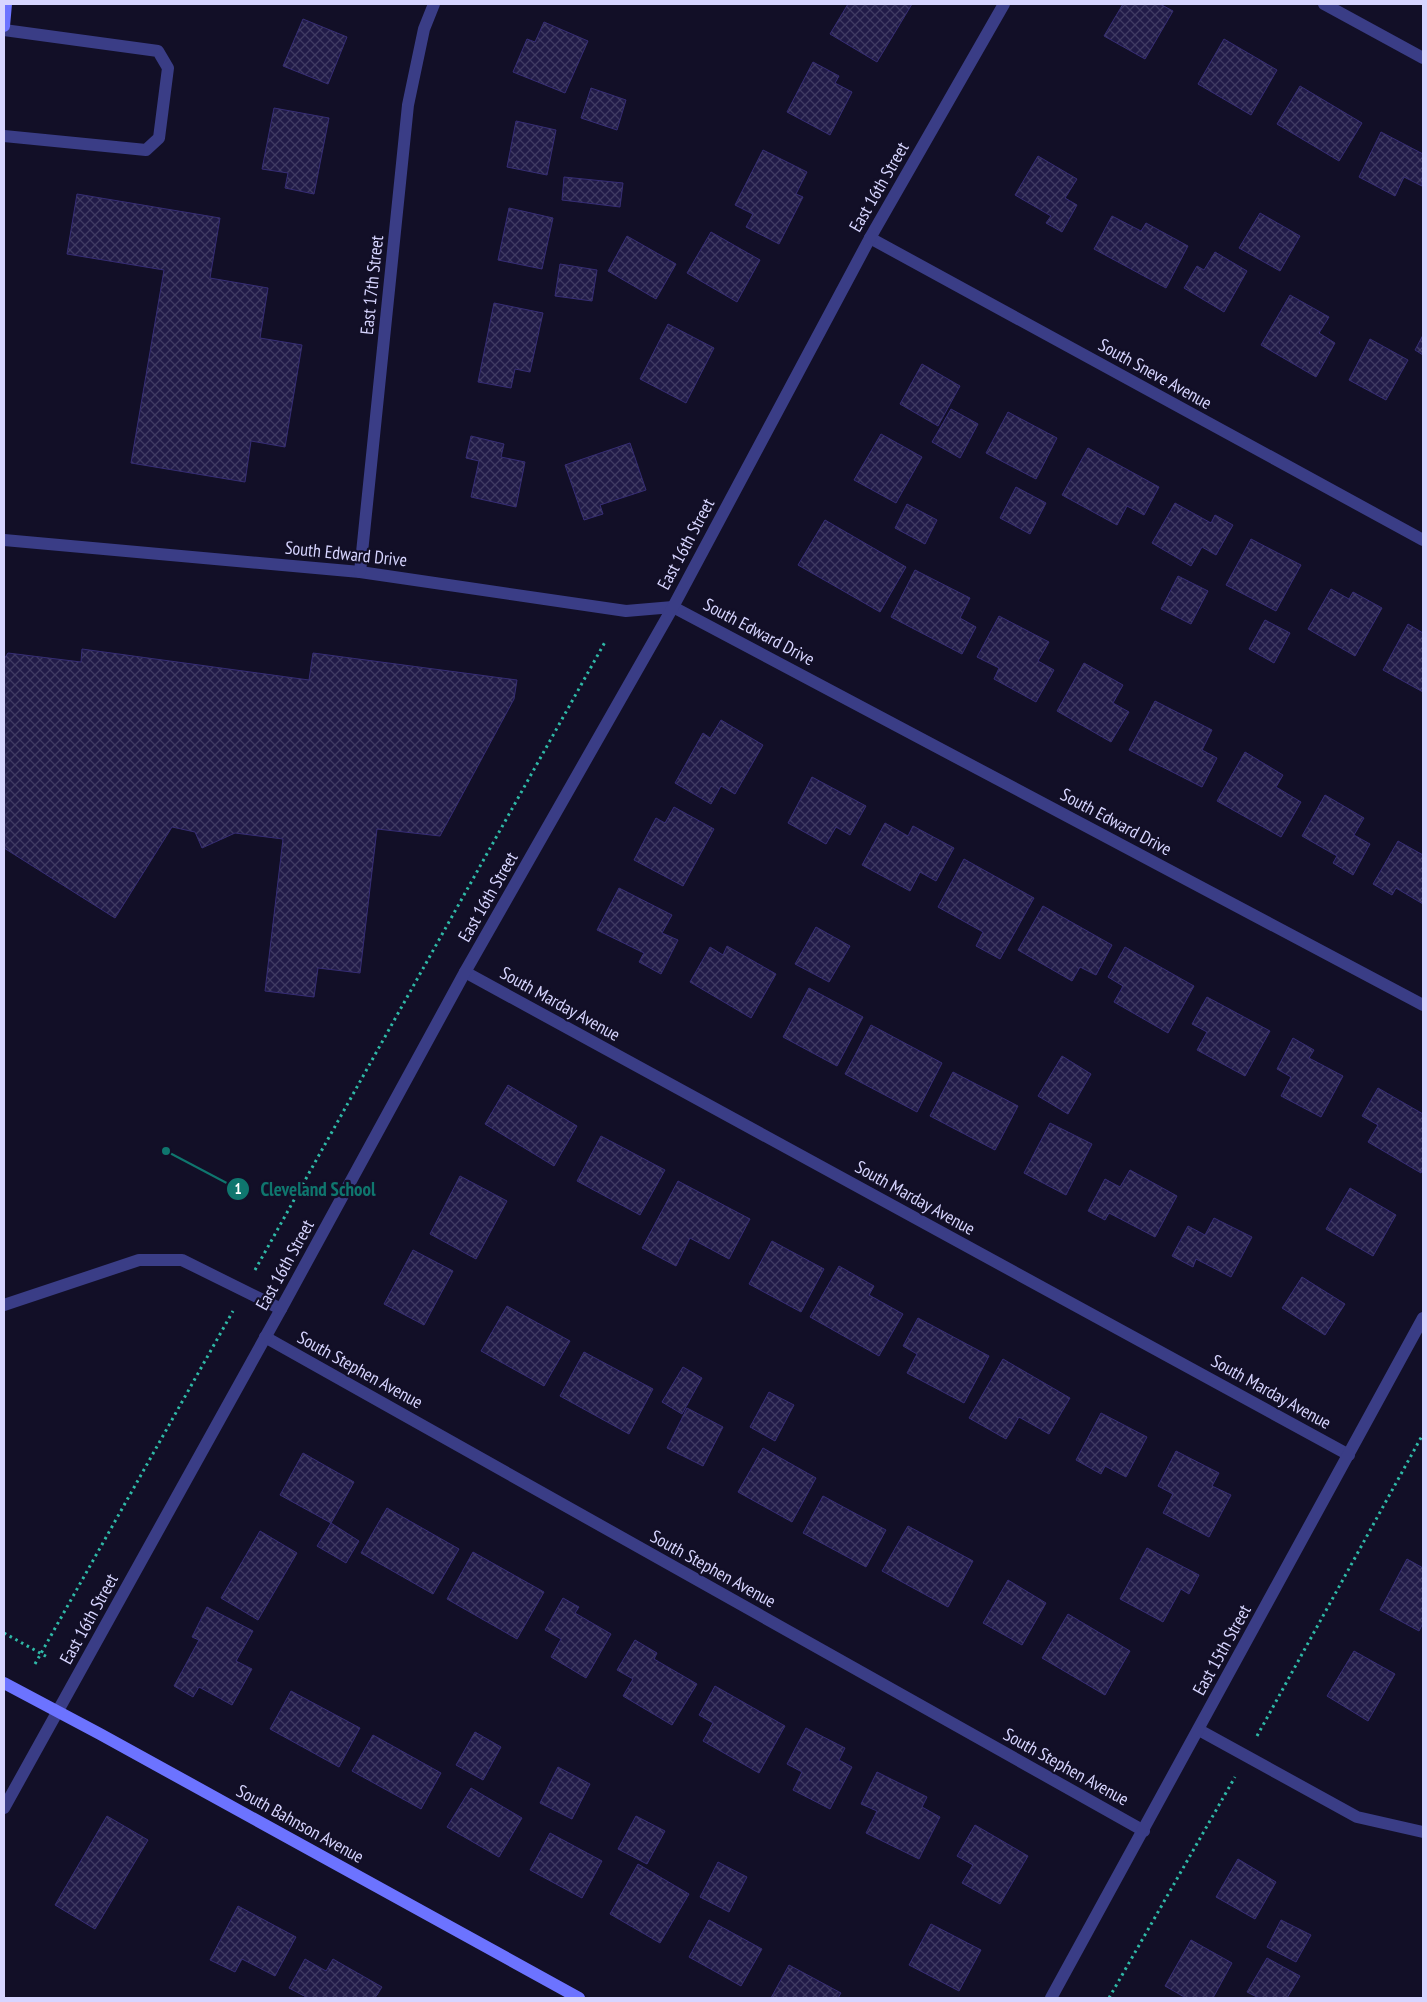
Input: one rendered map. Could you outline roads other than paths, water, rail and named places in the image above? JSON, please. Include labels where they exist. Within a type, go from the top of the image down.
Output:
[{"type":"street","points":[[4,26],[6,4]]},
{"type":"street","name":"East 17th Street","points":[[360,572],[408,105],[424,29],[434,4]]},
{"type":"street","name":"East 16th Street","points":[[4,1808],[281,1309],[465,972],[673,607],[870,238],[1004,4]]},
{"type":"street","points":[[1324,4],[1423,58]]},
{"type":"street","points":[[4,30],[158,51],[168,68],[160,138],[146,150],[4,136]]},
{"type":"street","name":"South Sneve Avenue","points":[[870,238],[1423,540]]},
{"type":"street","name":"South Edward Drive","points":[[4,540],[360,572],[626,611],[673,607],[1423,1005]]},
{"type":"street","name":"South Marday Avenue","points":[[465,972],[1349,1455]]},
{"type":"street","points":[[4,1305],[139,1260],[182,1260],[281,1309]]},
{"type":"street","name":"East 15th Street","points":[[1052,1998],[1423,1318]]},
{"type":"street","name":"South Stephen Avenue","points":[[265,1337],[1144,1831]]},
{"type":"street","name":"South Bahnson Avenue","points":[[4,1683],[579,1998]]},
{"type":"street","points":[[1199,1730],[1357,1817],[1423,1832]]},
{"type":"place","name":"Cleveland School","points":[[166,1151]]}]
